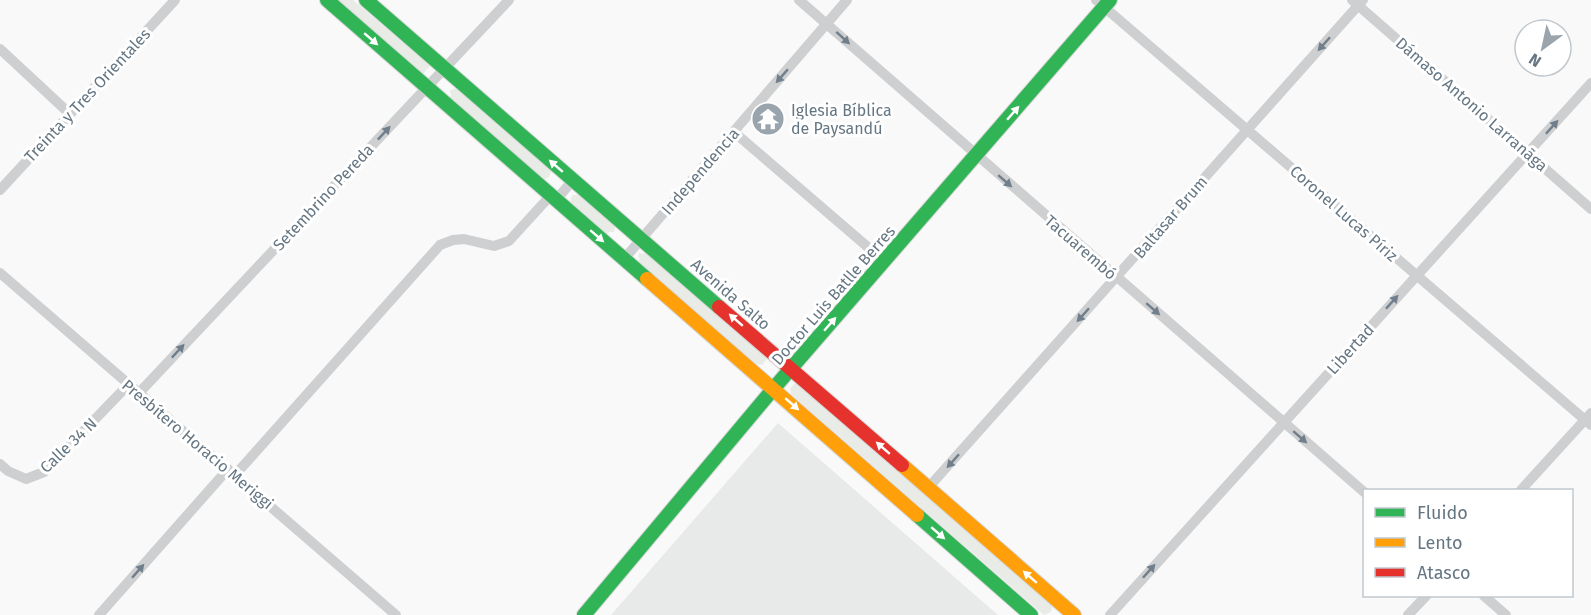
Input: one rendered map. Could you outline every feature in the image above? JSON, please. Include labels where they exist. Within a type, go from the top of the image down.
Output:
[{"type":"street","name":"Treinta y Tres Orientales","points":[[0,190],[175,0]]},
{"type":"street","points":[[327,0],[774,388],[1031,615]]},
{"type":"street","name":"Avenida Salto","points":[[366,0],[1074,615]]},
{"type":"street","name":"Setembrino Pereda","points":[[138,394],[509,0]]},
{"type":"street","name":"Tacuarembó","points":[[799,0],[1116,278],[1363,490]]},
{"type":"street","name":"Independencia","points":[[624,259],[847,0]]},
{"type":"street","name":"Coronel Lucas Píriz","points":[[1104,2],[1416,275],[1589,419]]},
{"type":"street","name":"Doctor Luis Batlle Berres","points":[[584,615],[774,388],[976,156],[1104,2]]},
{"type":"street","name":"Baltasar Brum","points":[[928,488],[1358,2]]},
{"type":"street","name":"Dámaso Antonio Larranãga","points":[[1358,2],[1591,209]]},
{"type":"street","points":[[0,49],[70,114]]},
{"type":"street","name":"Libertad","points":[[1110,615],[1591,84]]},
{"type":"street","points":[[734,132],[884,261]]},
{"type":"street","points":[[99,615],[440,245],[464,239],[494,246],[509,241],[573,180]]},
{"type":"street","name":"Presbítero Horacio Meriggi","points":[[0,273],[396,615]]},
{"type":"street","name":"Calle 34 N","points":[[0,464],[8,471],[26,479],[44,472],[128,385]]},
{"type":"street","points":[[1522,489],[1589,419]]},
{"type":"street","points":[[1408,615],[1425,597]]},
{"type":"street","points":[[1485,597],[1506,615]]},
{"type":"shaded area","points":[[335,0],[353,0],[430,66],[422,75]]},
{"type":"shaded area","points":[[458,88],[552,169],[549,177],[544,179],[449,98],[450,90]]},
{"type":"shaded area","points":[[579,193],[615,224],[614,232],[609,232],[607,235],[570,203],[572,195]]},
{"type":"shaded area","points":[[646,251],[765,354],[766,360],[762,365],[756,364],[638,261],[639,253],[644,254]]},
{"type":"shaded area","points":[[794,384],[800,384],[1053,604],[1051,612],[1044,615],[791,394],[790,389]]},
{"type":"shaded area","points":[[778,423],[998,615],[611,615]]},
{"type":"traffic: fast","points":[[327,0],[647,279]]},
{"type":"traffic: fast","points":[[366,0],[719,307]]},
{"type":"traffic: fast","points":[[584,615],[774,388],[1110,0]]},
{"type":"traffic: fast","points":[[917,515],[1031,615]]},
{"type":"traffic: slow","points":[[647,279],[917,515]]},
{"type":"traffic: slow","points":[[902,465],[1074,615]]},
{"type":"traffic: jam","points":[[719,307],[902,465]]},
{"type":"place","name":"Iglesia Bíblica de Paysandú","points":[[768,119]]}]
